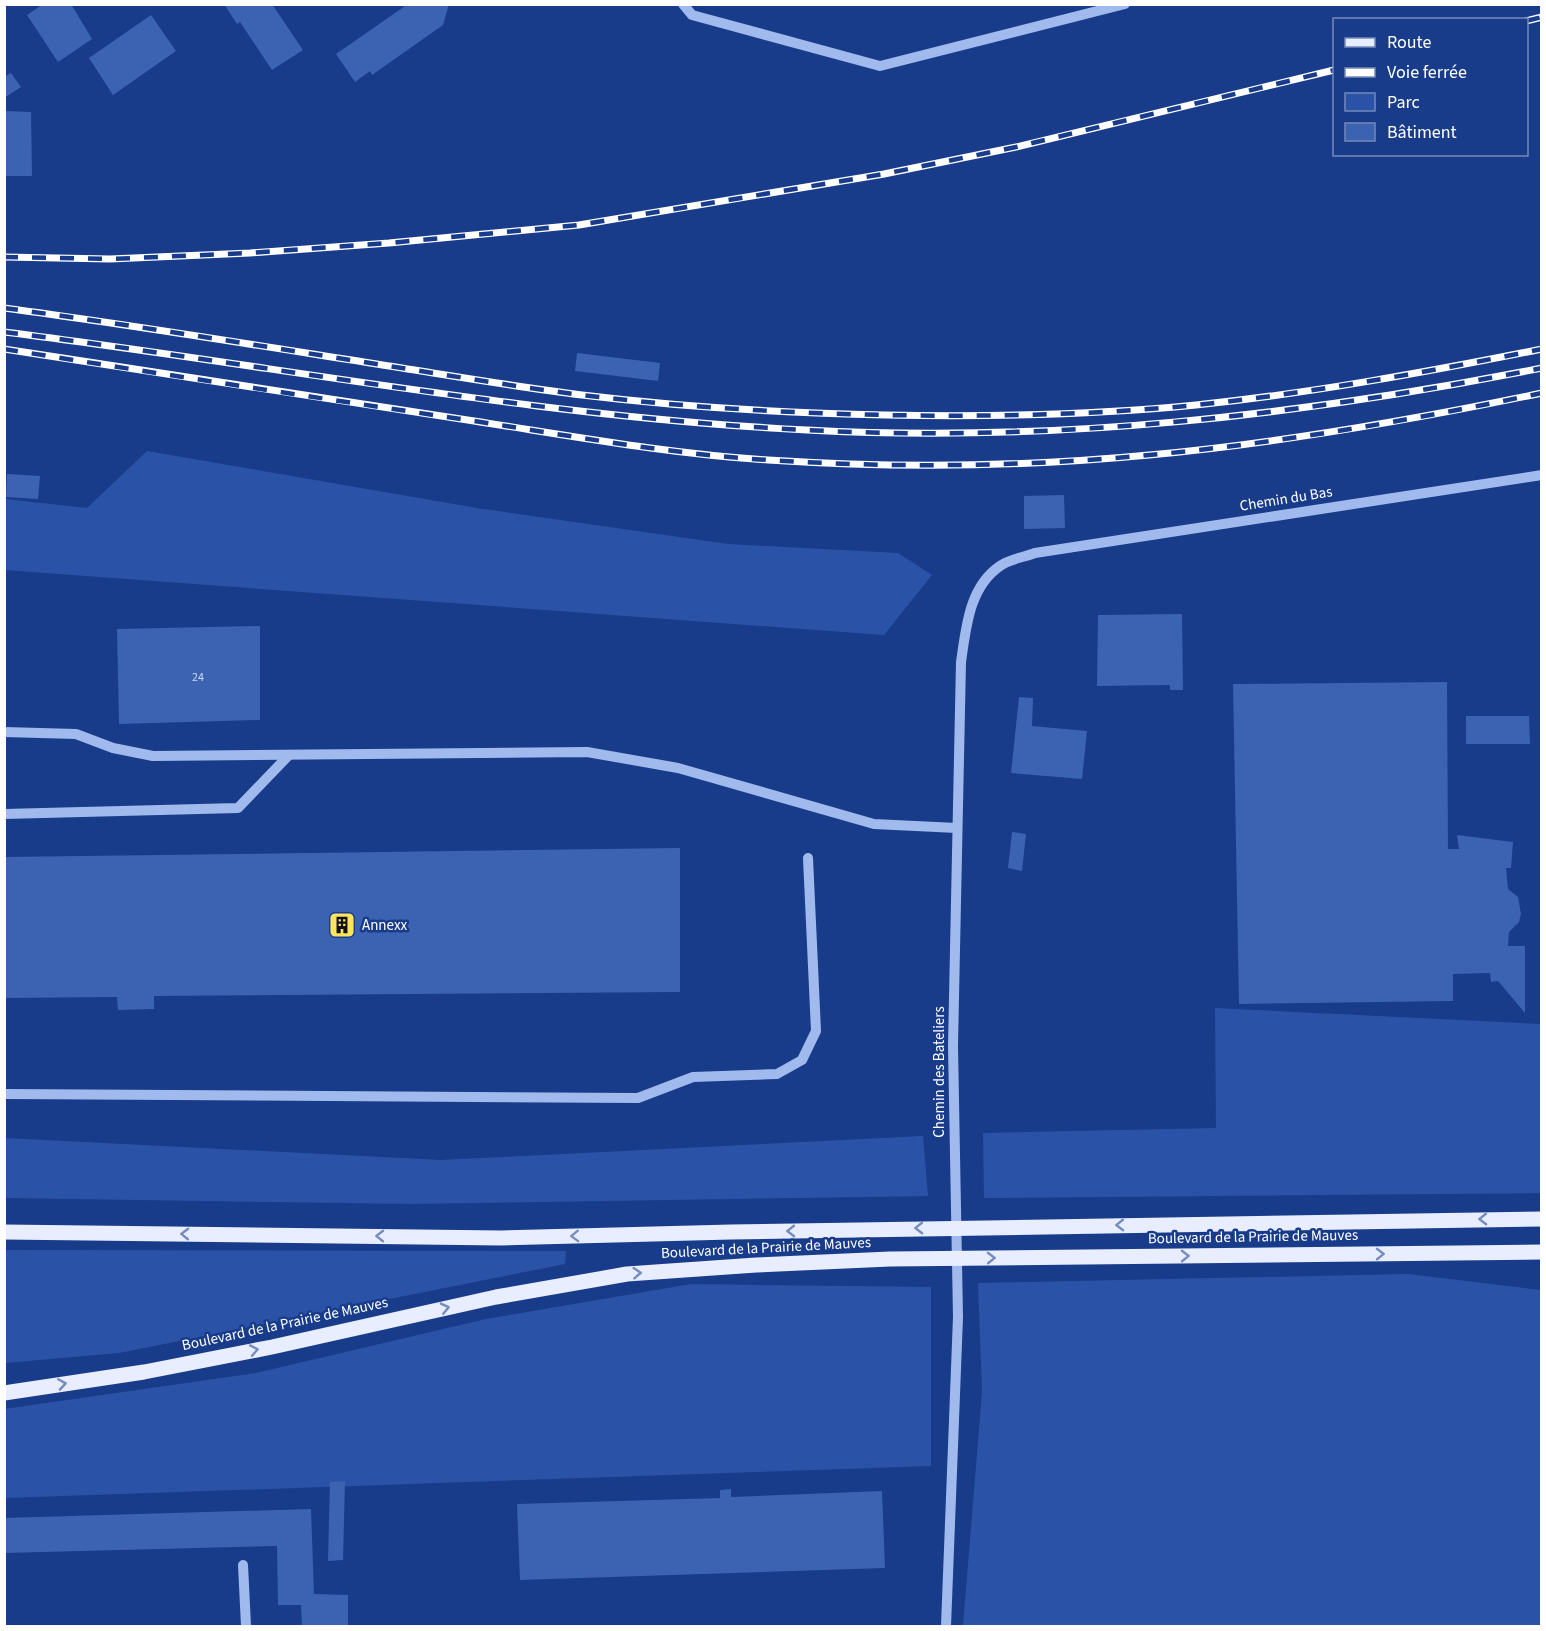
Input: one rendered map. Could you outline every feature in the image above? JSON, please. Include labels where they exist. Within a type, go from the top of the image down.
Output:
[{"type":"main road","name":"Boulevard de la Prairie de Mauves","points":[[4,1232],[501,1238],[891,1229],[1542,1219]]},
{"type":"main road","name":"Boulevard de la Prairie de Mauves","points":[[4,1393],[144,1372],[496,1297],[627,1274],[890,1259],[1542,1252]]},
{"type":"street","points":[[683,4],[692,15],[880,66],[1125,4]]},
{"type":"street","name":"Chemin du Bas","points":[[1035,553],[1542,475]]},
{"type":"street","name":"Chemin des Bateliers","points":[[946,1626],[958,1317],[953,1046],[961,662],[968,616],[981,584],[1001,565],[1035,553]]},
{"type":"street","points":[[4,732],[76,734],[113,748],[153,756],[587,752],[678,768],[874,824],[957,828]]},
{"type":"street","points":[[4,814],[238,808],[290,755]]},
{"type":"street","points":[[4,1094],[638,1098],[693,1077],[777,1074],[802,1060],[816,1031],[808,858]]},
{"type":"street","points":[[243,1565],[246,1626]]},
{"type":"green space","points":[[147,451],[477,508],[728,544],[898,553],[932,575],[884,635],[5,570],[5,499],[87,508]]},
{"type":"green space","points":[[1215,1008],[1541,1024],[1541,1193],[984,1198],[983,1133],[1216,1128]]},
{"type":"green space","points":[[923,1136],[928,1196],[412,1204],[5,1198],[5,1138],[441,1160]]},
{"type":"green space","points":[[5,1250],[566,1251],[565,1264],[119,1353],[5,1363]]},
{"type":"green space","points":[[1408,1274],[1541,1290],[1541,1626],[963,1626],[982,1392],[978,1283]]},
{"type":"green space","points":[[691,1284],[931,1287],[931,1466],[5,1498],[4,1409],[256,1373],[486,1319]]},
{"type":"building","points":[[43,4],[71,4],[92,39],[58,62],[27,15]]},
{"type":"building","points":[[224,4],[272,4],[303,50],[272,70],[240,22],[237,24]]},
{"type":"building","points":[[408,4],[449,4],[443,25],[372,75],[370,71],[355,82],[336,54]]},
{"type":"building","points":[[151,15],[176,51],[113,95],[89,58]]},
{"type":"building","points":[[11,73],[21,87],[4,98],[4,77]]},
{"type":"building","points":[[4,111],[31,112],[32,176],[4,176]]},
{"type":"building","points":[[577,353],[660,363],[658,381],[575,371]]},
{"type":"building","points":[[7,474],[40,476],[38,499],[6,497]]},
{"type":"building","points":[[1064,495],[1065,528],[1024,529],[1024,496]]},
{"type":"building","points":[[1182,614],[1183,690],[1170,690],[1170,685],[1097,686],[1098,615]]},
{"type":"building","points":[[260,626],[260,720],[119,724],[117,629]]},
{"type":"building","points":[[1447,682],[1448,849],[1459,849],[1457,835],[1513,842],[1511,868],[1506,868],[1508,889],[1518,897],[1521,914],[1519,922],[1509,932],[1508,946],[1525,946],[1525,1013],[1498,981],[1491,982],[1490,973],[1453,974],[1453,1001],[1239,1004],[1233,684]]},
{"type":"building","points":[[1019,697],[1033,698],[1032,726],[1087,731],[1082,779],[1011,773]]},
{"type":"building","points":[[1466,716],[1529,716],[1530,744],[1466,744]]},
{"type":"building","points":[[1012,832],[1026,834],[1022,871],[1008,868]]},
{"type":"building","name":"Annexx","points":[[680,848],[680,992],[154,996],[154,1009],[118,1010],[117,997],[4,998],[4,857]]},
{"type":"building","points":[[345,1481],[343,1560],[328,1561],[330,1482]]},
{"type":"building","points":[[731,1489],[731,1497],[882,1491],[885,1568],[520,1580],[517,1504],[720,1498],[720,1490]]},
{"type":"building","points":[[311,1509],[314,1594],[348,1595],[348,1626],[302,1626],[301,1605],[278,1605],[277,1546],[4,1553],[4,1518]]},
{"type":"railway","points":[[1528,20],[1542,17]]},
{"type":"railway","points":[[4,257],[110,259],[250,253],[389,243],[579,225],[884,174],[1016,147],[1333,70]]},
{"type":"railway","points":[[4,308],[582,395],[695,406],[847,414],[1040,415],[1196,405],[1369,381],[1542,349]]},
{"type":"railway","points":[[4,332],[606,414],[807,430],[900,433],[992,433],[1176,422],[1359,400],[1542,368]]},
{"type":"railway","points":[[4,349],[658,449],[768,460],[863,464],[958,465],[1054,462],[1198,450],[1346,430],[1542,393]]},
{"type":"place","name":"Annexx","points":[[342,925]]}]
